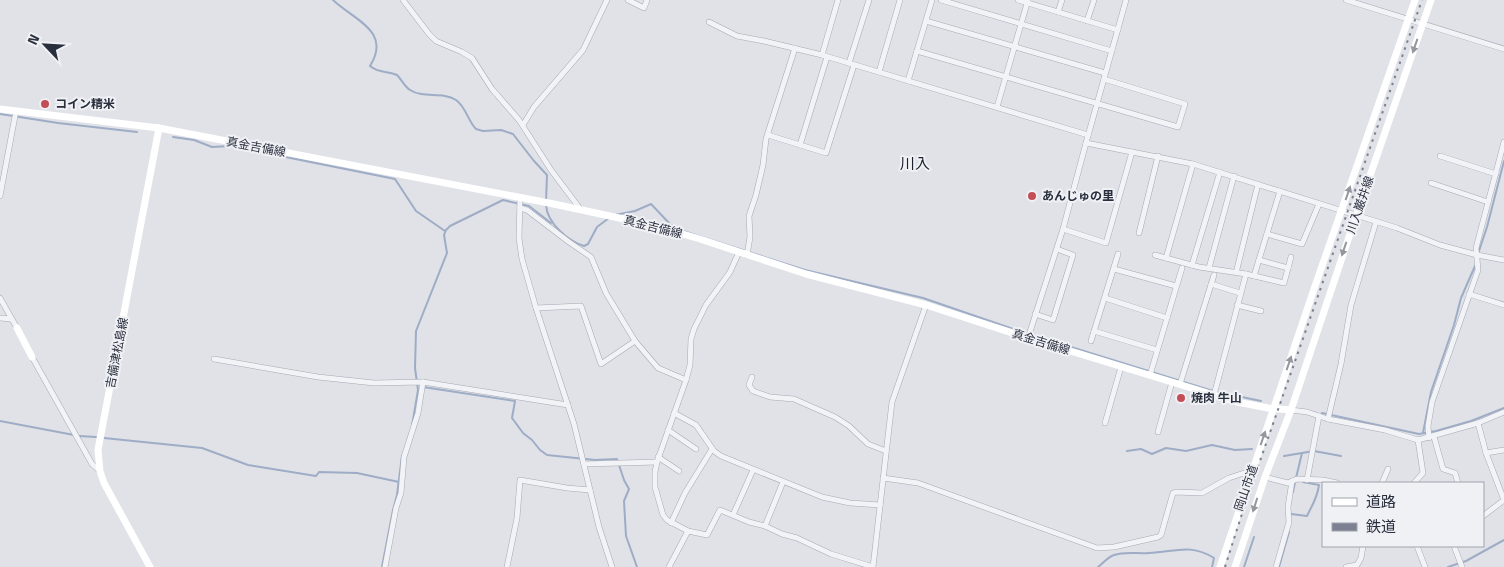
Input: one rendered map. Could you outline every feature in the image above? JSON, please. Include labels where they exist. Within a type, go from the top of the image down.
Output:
[{"type":"main road","name":"川入巌井線","points":[[1274,409],[1415,0]]},
{"type":"main road","name":"川入巌井線","points":[[1291,410],[1431,0]]},
{"type":"main road","name":"真金吉備線","points":[[0,109],[159,128],[520,204],[545,203],[652,225],[739,252],[748,252],[806,274],[926,304],[1029,335],[1121,367],[1151,372],[1172,382],[1181,382],[1215,392],[1237,402],[1274,409],[1291,410]]},
{"type":"main road","name":"吉備津松島線","points":[[150,567],[104,483],[100,471],[98,450],[159,128]]},
{"type":"main road","points":[[17,328],[32,357]]},
{"type":"main road","name":"岡山市道","points":[[1220,567],[1274,409]]},
{"type":"main road","name":"岡山市道","points":[[1235,567],[1265,477],[1291,410]]},
{"type":"street","points":[[402,0],[428,34],[436,41],[472,58],[492,89],[522,125],[546,163],[581,210]]},
{"type":"street","points":[[522,125],[534,107],[583,50],[606,0]]},
{"type":"street","points":[[628,0],[644,8],[647,0]]},
{"type":"street","points":[[800,144],[838,0]]},
{"type":"street","points":[[768,135],[826,153],[869,0]]},
{"type":"street","points":[[879,72],[900,0]]},
{"type":"street","points":[[908,81],[932,0]]},
{"type":"street","points":[[942,0],[1112,51]]},
{"type":"street","points":[[1018,0],[1028,1],[1118,30]]},
{"type":"street","points":[[1058,12],[1062,0]]},
{"type":"street","points":[[1087,21],[1094,0]]},
{"type":"street","points":[[1029,335],[1063,229],[1126,0]]},
{"type":"street","points":[[1346,0],[1504,50]]},
{"type":"street","points":[[997,107],[1028,1]]},
{"type":"street","points":[[917,51],[1178,127],[1185,104],[1105,76],[926,21]]},
{"type":"street","points":[[709,22],[737,36],[824,56],[1088,135]]},
{"type":"street","points":[[748,252],[748,216],[756,195],[768,135],[795,48]]},
{"type":"street","points":[[0,196],[16,111]]},
{"type":"street","points":[[1458,482],[1455,473],[1443,470],[1428,426],[1435,390],[1478,270],[1476,248],[1504,142]]},
{"type":"street","points":[[1086,144],[1193,164],[1477,255],[1504,260]]},
{"type":"street","points":[[1063,229],[1106,243],[1132,152]]},
{"type":"street","points":[[1139,233],[1158,156]]},
{"type":"street","points":[[1440,156],[1496,174]]},
{"type":"street","points":[[1166,258],[1193,164]]},
{"type":"street","points":[[1192,265],[1220,172]]},
{"type":"street","points":[[1209,268],[1234,176]]},
{"type":"street","points":[[1431,183],[1488,202]]},
{"type":"street","points":[[1236,273],[1258,184]]},
{"type":"street","points":[[1254,276],[1280,191]]},
{"type":"street","points":[[520,204],[520,246],[536,308],[584,460],[603,541],[612,567]]},
{"type":"street","points":[[520,204],[591,257],[606,293],[635,341],[658,368],[686,380]]},
{"type":"street","points":[[1267,234],[1302,244],[1319,204]]},
{"type":"street","points":[[1328,416],[1341,364],[1351,305],[1376,222]]},
{"type":"street","points":[[1035,314],[1054,320],[1073,255],[1057,249]]},
{"type":"street","points":[[739,252],[730,272],[700,315],[691,339],[690,365],[686,380],[657,459],[656,486],[663,515],[671,523],[688,531],[707,535],[720,510],[797,538],[831,554],[873,567],[892,402],[926,304]]},
{"type":"street","points":[[1092,341],[1118,254]]},
{"type":"street","points":[[1155,255],[1192,265],[1246,274],[1284,283],[1292,257]]},
{"type":"street","points":[[1259,260],[1288,268]]},
{"type":"street","points":[[1151,372],[1182,268]]},
{"type":"street","points":[[1114,269],[1176,286]]},
{"type":"street","points":[[1215,392],[1246,274]]},
{"type":"street","points":[[1181,382],[1214,275]]},
{"type":"street","points":[[1211,284],[1240,293]]},
{"type":"street","points":[[1469,294],[1504,305]]},
{"type":"street","points":[[0,298],[17,328]]},
{"type":"street","points":[[1104,298],[1167,318]]},
{"type":"street","points":[[1237,305],[1262,311]]},
{"type":"street","points":[[536,308],[581,306],[601,364],[635,341]]},
{"type":"street","points":[[0,318],[11,319]]},
{"type":"street","points":[[1094,331],[1157,350]]},
{"type":"street","points":[[32,357],[92,464],[100,471]]},
{"type":"street","points":[[214,359],[359,382],[421,384],[568,405]]},
{"type":"street","points":[[1105,423],[1121,367]]},
{"type":"street","points":[[752,377],[749,385],[753,391],[765,396],[794,399],[835,417],[849,426],[868,444],[886,451]]},
{"type":"street","points":[[1158,432],[1172,382]]},
{"type":"street","points":[[386,567],[396,508],[401,493],[404,457],[414,428],[421,384]]},
{"type":"street","points":[[1291,410],[1328,416],[1418,440],[1478,423],[1504,412]]},
{"type":"street","points":[[674,413],[696,425],[717,454],[822,496],[850,503],[880,505]]},
{"type":"street","points":[[1307,480],[1319,416]]},
{"type":"street","points":[[1478,423],[1486,453],[1504,500],[1484,515]]},
{"type":"street","points":[[668,430],[696,449]]},
{"type":"street","points":[[1415,482],[1422,473],[1418,440]]},
{"type":"street","points":[[671,523],[685,493],[712,449]]},
{"type":"street","points":[[1486,453],[1504,450]]},
{"type":"street","points":[[584,460],[619,463],[657,459],[679,471]]},
{"type":"street","points":[[1382,482],[1388,469]]},
{"type":"street","points":[[733,515],[753,470]]},
{"type":"street","points":[[883,478],[918,483],[1097,548],[1161,535],[1173,493],[1202,493],[1229,478],[1251,474]]},
{"type":"street","points":[[1265,477],[1284,482],[1294,480],[1323,480],[1332,482]]},
{"type":"street","points":[[507,567],[517,518],[520,480],[590,490]]},
{"type":"street","points":[[1276,567],[1289,522],[1288,506],[1294,480]]},
{"type":"street","points":[[765,526],[783,482]]},
{"type":"street","points":[[669,567],[688,531]]},
{"type":"street","points":[[1346,567],[1357,565],[1361,558],[1363,547]]},
{"type":"street","points":[[1417,547],[1425,567]]},
{"type":"street","points":[[1454,547],[1460,565]]},
{"type":"waterway","points":[[333,0],[360,20],[373,35],[376,44],[376,54],[370,66],[377,70],[397,75],[415,93],[451,97],[462,106],[476,129],[483,131],[501,130],[513,134],[547,175],[546,201]]},
{"type":"waterway","points":[[0,114],[137,132]]},
{"type":"waterway","points":[[173,137],[194,140],[212,147],[231,146],[395,179],[416,211],[445,231]]},
{"type":"waterway","points":[[1479,251],[1504,161]]},
{"type":"waterway","points":[[412,426],[418,390],[415,368],[416,331],[447,253],[444,235],[446,230],[450,226],[503,200],[529,206],[551,223]]},
{"type":"waterway","points":[[615,215],[635,211],[651,204],[677,229],[805,270],[923,298],[1016,330],[1213,391],[1261,401]]},
{"type":"waterway","points":[[546,205],[547,212],[554,225],[565,236],[584,246],[588,244],[597,227],[609,218]]},
{"type":"waterway","points":[[1423,433],[1431,392],[1454,325],[1461,298],[1475,266]]},
{"type":"waterway","points":[[423,387],[515,401],[512,418],[523,433],[547,455],[595,460],[617,459],[629,489],[624,501],[626,536],[637,567]]},
{"type":"waterway","points":[[1322,413],[1419,434],[1471,421],[1504,408]]},
{"type":"waterway","points":[[0,421],[74,435]]},
{"type":"waterway","points":[[79,436],[96,437]]},
{"type":"waterway","points":[[104,438],[202,448],[248,465],[316,476],[319,472],[357,473],[399,482]]},
{"type":"waterway","points":[[1127,451],[1141,449],[1152,454],[1166,448],[1186,451],[1212,445],[1235,450],[1252,449]]},
{"type":"waterway","points":[[1284,456],[1314,451],[1341,456]]},
{"type":"waterway","points":[[1296,478],[1302,453]]},
{"type":"waterway","points":[[382,567],[397,495],[402,456]]},
{"type":"waterway","points":[[1293,492],[1295,482]]},
{"type":"waterway","points":[[1291,514],[1307,516],[1316,498],[1319,485],[1303,482]]},
{"type":"waterway","points":[[1279,567],[1289,532]]},
{"type":"waterway","points":[[1244,567],[1254,537]]},
{"type":"waterway","points":[[1448,567],[1466,561],[1504,540]]},
{"type":"waterway","points":[[1098,567],[1110,557],[1118,554],[1182,550],[1197,551],[1214,558],[1212,567]]},
{"type":"railway","points":[[1225,567],[1248,495],[1422,0]]},
{"type":"place","name":"コイン精米","points":[[45,104]]},
{"type":"place","name":"あんじゅの里","points":[[1032,196]]},
{"type":"place","name":"焼肉 牛山","points":[[1181,398]]},
{"type":"district","name":"川入","points":[[915,164]]}]
